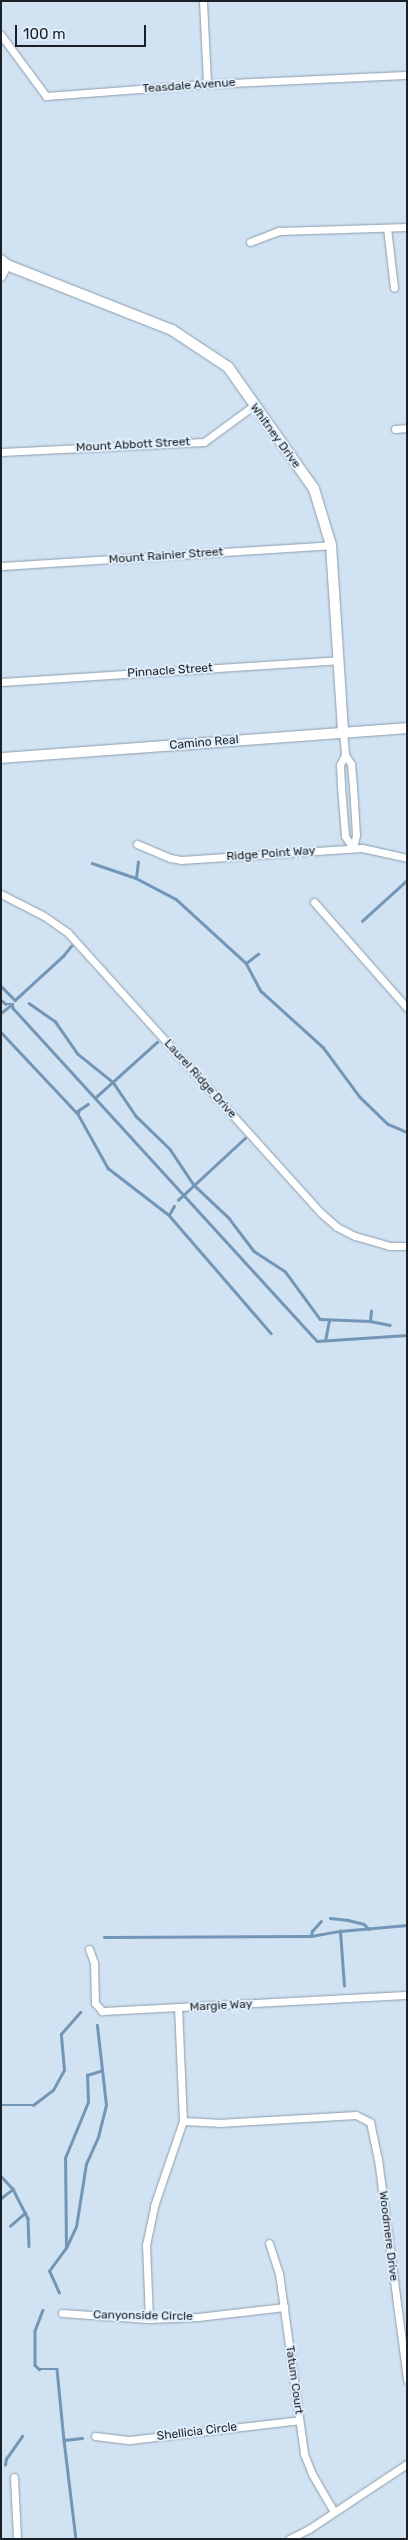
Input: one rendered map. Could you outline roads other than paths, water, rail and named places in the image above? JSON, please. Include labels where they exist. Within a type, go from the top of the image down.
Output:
[{"type":"street","points":[[202,1],[207,84]]},
{"type":"street","name":"Teasdale Avenue","points":[[1,35],[46,96],[207,84],[407,75]]},
{"type":"street","points":[[250,242],[279,231],[407,227]]},
{"type":"street","points":[[388,228],[394,288]]},
{"type":"street","points":[[1,277],[4,263]]},
{"type":"street","name":"Whitney Drive","points":[[4,263],[172,330],[228,367],[253,406],[314,489],[331,545],[345,755],[351,764],[353,786],[356,834],[353,848]]},
{"type":"street","name":"Mount Abbott Street","points":[[1,452],[204,442],[253,406]]},
{"type":"street","points":[[395,429],[407,428]]},
{"type":"street","name":"Mount Rainier Street","points":[[1,566],[331,545]]},
{"type":"street","name":"Pinnacle Street","points":[[1,682],[338,660]]},
{"type":"street","name":"Camino Real","points":[[1,758],[343,731],[407,728]]},
{"type":"street","name":"Whitney Drive","points":[[345,755],[340,765],[345,836],[353,848]]},
{"type":"street","points":[[341,787],[353,786]]},
{"type":"street","name":"Ridge Point Way","points":[[137,844],[170,858],[196,860],[353,848],[373,850],[407,858]]},
{"type":"street","name":"Laurel Ridge Drive","points":[[1,894],[44,916],[68,933],[322,1213],[337,1226],[355,1236],[389,1246],[407,1246]]},
{"type":"street","points":[[314,902],[407,1008]]},
{"type":"street","name":"Margie Way","points":[[89,1948],[94,1963],[95,2003],[102,2011],[407,1995]]},
{"type":"street","points":[[150,2319],[146,2245],[154,2206],[183,2121],[178,2008]]},
{"type":"street","name":"Woodmere Drive","points":[[183,2121],[218,2123],[356,2115],[370,2122],[378,2159],[407,2380]]},
{"type":"street","name":"Tatum Court","points":[[269,2243],[279,2273],[299,2420],[308,2464],[334,2512]]},
{"type":"street","name":"Canyonside Circle","points":[[62,2313],[150,2319],[198,2317],[284,2307]]},
{"type":"street","name":"Shellicia Circle","points":[[95,2436],[130,2440],[299,2420]]},
{"type":"street","points":[[289,2539],[310,2529],[407,2464]]},
{"type":"street","points":[[14,2477],[17,2539]]},
{"type":"waterway","points":[[92,863],[136,878],[138,862]]},
{"type":"waterway","points":[[136,878],[176,899],[246,963],[261,991],[323,1047],[360,1097],[388,1124],[407,1132]]},
{"type":"waterway","points":[[362,921],[407,880]]},
{"type":"waterway","points":[[1,986],[15,1000],[63,956],[71,946]]},
{"type":"waterway","points":[[246,963],[258,954]]},
{"type":"waterway","points":[[1,1000],[6,1004],[11,1004]]},
{"type":"waterway","points":[[29,1003],[55,1021],[78,1054],[113,1082],[136,1116],[170,1149],[194,1185],[229,1218],[254,1251],[285,1271],[320,1319],[370,1321],[390,1325]]},
{"type":"waterway","points":[[1,1013],[12,1004],[13,1008],[317,1341],[407,1335]]},
{"type":"waterway","points":[[1,1032],[76,1112],[88,1104]]},
{"type":"waterway","points":[[96,1097],[157,1042]]},
{"type":"waterway","points":[[79,1112],[78,1114],[108,1168],[169,1215],[271,1333]]},
{"type":"waterway","points":[[178,1200],[245,1138]]},
{"type":"waterway","points":[[169,1215],[174,1206]]},
{"type":"waterway","points":[[370,1321],[371,1311]]},
{"type":"waterway","points":[[325,1341],[329,1320]]},
{"type":"waterway","points":[[330,1918],[364,1924],[369,1929]]},
{"type":"waterway","points":[[311,1935],[312,1931],[321,1921]]},
{"type":"waterway","points":[[344,1986],[340,1931],[407,1925]]},
{"type":"waterway","points":[[104,1937],[311,1936],[340,1931]]},
{"type":"waterway","points":[[1,2105],[33,2105],[53,2090],[64,2070],[61,2034],[80,2012]]},
{"type":"waterway","points":[[59,2293],[49,2271],[66,2248],[76,2227],[86,2164],[98,2137],[106,2105],[97,2026]]},
{"type":"waterway","points":[[66,2247],[65,2158],[88,2102],[87,2075],[100,2071]]},
{"type":"waterway","points":[[1,2176],[13,2189],[28,2218],[29,2246]]},
{"type":"waterway","points":[[1,2198],[13,2189]]},
{"type":"waterway","points":[[10,2226],[25,2213]]},
{"type":"waterway","points":[[43,2310],[35,2331],[35,2365],[39,2369],[57,2369],[64,2440],[82,2438]]},
{"type":"waterway","points":[[5,2465],[6,2459],[22,2436]]},
{"type":"waterway","points":[[64,2440],[76,2539]]}]
